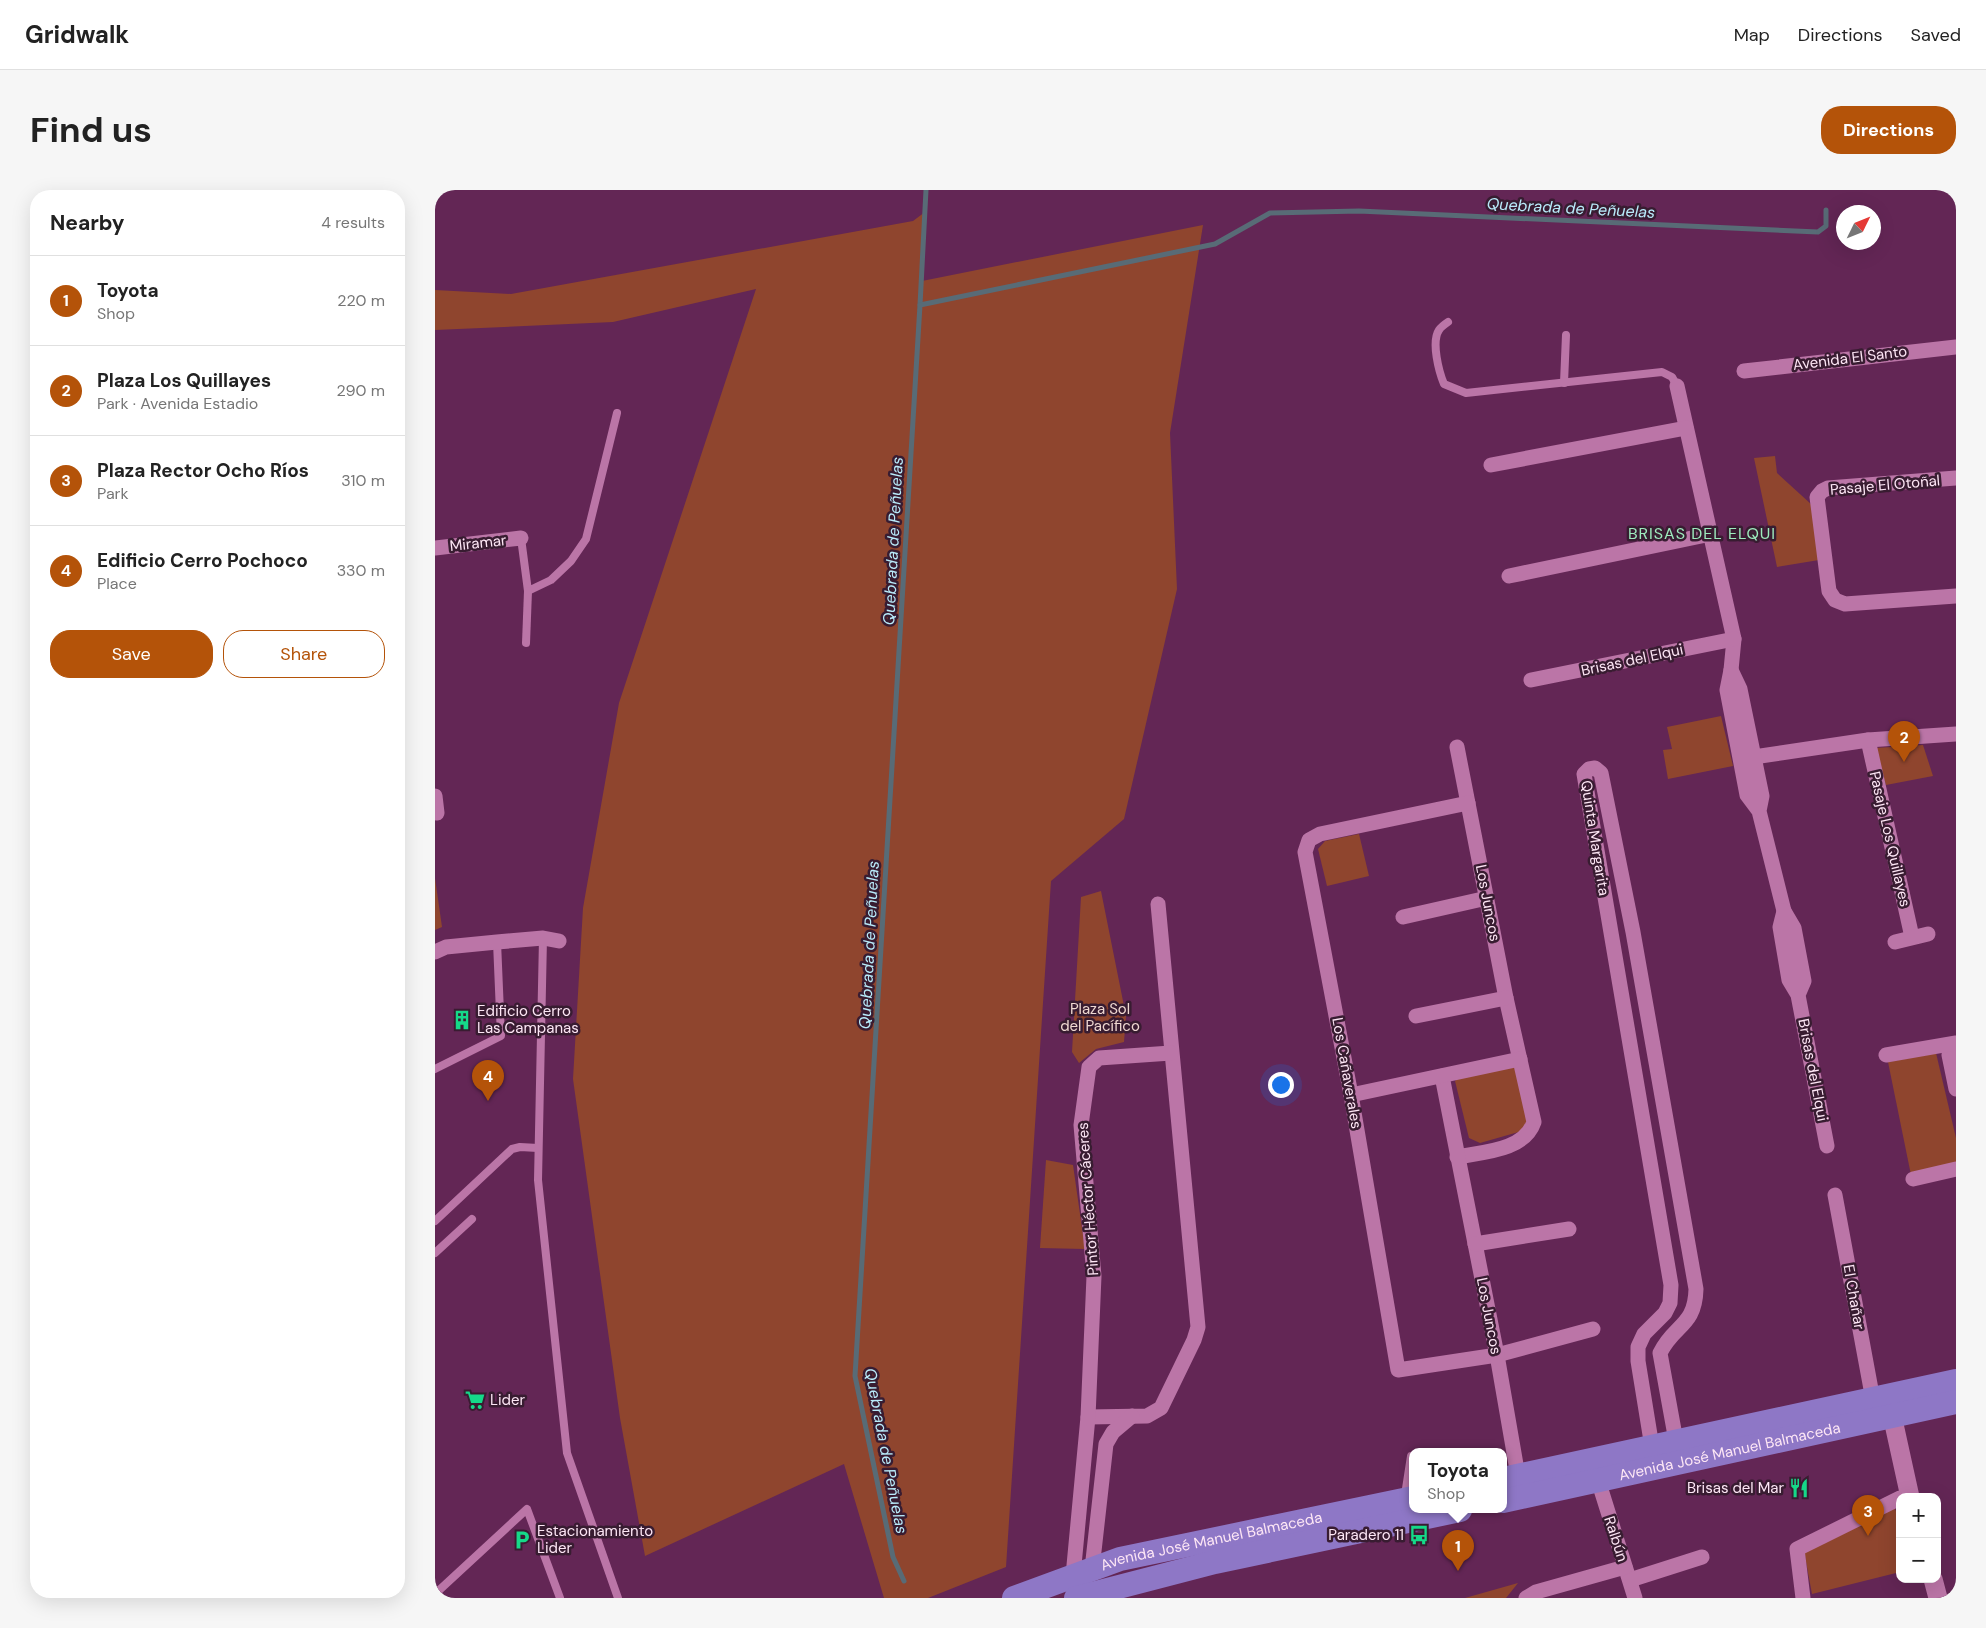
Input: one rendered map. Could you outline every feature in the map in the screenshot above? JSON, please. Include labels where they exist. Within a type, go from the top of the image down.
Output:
[{"type":"main road","name":"Avenida José Manuel Balmaceda","points":[[1510,1477],[1956,1381]]},
{"type":"main road","name":"Avenida José Manuel Balmaceda","points":[[1507,1500],[1956,1402]]},
{"type":"main road","name":"Avenida José Manuel Balmaceda","points":[[1080,1581],[1120,1559],[1409,1499]]},
{"type":"main road","name":"Avenida José Manuel Balmaceda","points":[[1014,1598],[1080,1581],[1215,1562],[1446,1513]]},
{"type":"street","name":"Avenida El Santo","points":[[1744,371],[1956,347]]},
{"type":"street","name":"Brisas del Elqui","points":[[1677,386],[1734,639],[1727,690],[1747,795],[1759,811],[1784,911],[1794,928],[1804,982],[1798,995],[1827,1146]]},
{"type":"street","points":[[1491,465],[1687,428]]},
{"type":"street","name":"Pasaje El Otoñal","points":[[1956,478],[1828,488],[1817,497],[1829,591],[1835,600],[1845,604],[1956,596]]},
{"type":"street","points":[[1509,576],[1711,534]]},
{"type":"street","name":"Miramar","points":[[435,548],[521,538]]},
{"type":"street","name":"Brisas del Elqui","points":[[1531,680],[1734,639]]},
{"type":"street","name":"Brisas del Elqui","points":[[1731,670],[1740,689],[1762,796],[1759,811]]},
{"type":"street","points":[[1754,757],[1868,740],[1956,734]]},
{"type":"street","name":"Pasaje Los Quillayes","points":[[1868,740],[1912,937]]},
{"type":"street","name":"Los Juncos","points":[[1457,747],[1506,998],[1534,1122],[1530,1133],[1509,1147],[1457,1157]]},
{"type":"street","name":"Quinta Margarita","points":[[1652,1447],[1637,1361],[1639,1347],[1644,1334],[1665,1313],[1670,1303],[1671,1285],[1584,774],[1589,769],[1595,768],[1601,772],[1633,932],[1696,1289],[1696,1304],[1691,1316],[1664,1345],[1660,1353],[1676,1441]]},
{"type":"street","points":[[435,796],[437,813]]},
{"type":"street","name":"Los Cañaverales","points":[[1468,803],[1320,834],[1309,840],[1305,852],[1351,1095],[1398,1370],[1497,1355]]},
{"type":"street","points":[[1403,917],[1487,898]]},
{"type":"street","points":[[1087,1417],[1147,1416],[1161,1408],[1194,1340],[1198,1326],[1158,904]]},
{"type":"street","points":[[1611,934],[1633,932]]},
{"type":"street","points":[[1895,942],[1928,934]]},
{"type":"street","points":[[435,952],[445,947],[497,942],[543,938],[559,941]]},
{"type":"street","points":[[1417,1016],[1506,998]]},
{"type":"street","points":[[1886,1056],[1956,1044]]},
{"type":"street","points":[[1956,1044],[1950,1050],[1949,1055],[1956,1089]]},
{"type":"street","name":"Pintor Héctor Cáceres","points":[[1080,1581],[1094,1276],[1081,1125],[1089,1067],[1099,1058],[1171,1053]]},
{"type":"street","points":[[1351,1095],[1520,1059]]},
{"type":"street","points":[[1635,1072],[1658,1069]]},
{"type":"street","name":"Los Juncos","points":[[1442,1076],[1497,1355],[1507,1448]]},
{"type":"street","points":[[1913,1179],[1956,1169]]},
{"type":"street","name":"El Chañar","points":[[1835,1194],[1873,1400]]},
{"type":"street","points":[[1661,1226],[1684,1224]]},
{"type":"street","points":[[1475,1244],[1569,1229]]},
{"type":"street","points":[[1497,1355],[1593,1329]]},
{"type":"street","points":[[1905,1493],[1892,1415],[1898,1401],[1905,1394],[1915,1389]]},
{"type":"street","points":[[1080,1581],[1106,1444],[1113,1432],[1132,1416]]},
{"type":"street","name":"Los Juncos","points":[[1507,1449],[1510,1477]]},
{"type":"street","name":"Ralbún","points":[[1598,1480],[1635,1598]]},
{"type":"street","points":[[1803,1598],[1797,1549],[1896,1500]]},
{"type":"street","points":[[1526,1598],[1536,1592],[1702,1556]]},
{"type":"street","points":[[1934,1583],[1938,1598]]},
{"type":"lane","points":[[1448,322],[1438,330],[1436,343],[1439,373],[1444,384],[1466,393],[1661,372],[1672,377],[1677,386]]},
{"type":"lane","points":[[1564,383],[1566,335]]},
{"type":"lane","points":[[528,591],[551,580],[571,561],[586,539],[617,413]]},
{"type":"lane","points":[[521,538],[528,591],[526,643]]},
{"type":"lane","points":[[543,938],[538,1180],[567,1453],[618,1598]]},
{"type":"lane","points":[[435,1069],[501,1036],[497,942]]},
{"type":"lane","points":[[435,1221],[512,1149],[520,1147],[538,1148]]},
{"type":"lane","points":[[435,1253],[472,1219]]},
{"type":"lane","points":[[435,1594],[527,1509],[560,1598]]},
{"type":"green space","name":"Quebrada de Peñuelas","points":[[925,212],[922,281],[1203,225],[1170,433],[1177,589],[1124,819],[1051,881],[1006,1567],[928,1598],[884,1598],[844,1464],[645,1556],[620,1418],[573,1079],[583,908],[619,703],[756,289],[613,322],[435,330],[435,290],[511,294],[913,221]]},
{"type":"green space","points":[[1775,456],[1777,473],[1812,505],[1819,560],[1777,567],[1754,458]]},
{"type":"green space","points":[[1721,716],[1733,766],[1668,779],[1663,750],[1672,749],[1667,727]]},
{"type":"green space","points":[[1923,745],[1933,776],[1886,785],[1875,748]]},
{"type":"green space","points":[[1359,834],[1369,876],[1327,886],[1318,849],[1325,841]]},
{"type":"green space","points":[[435,878],[442,927],[435,930]]},
{"type":"green space","name":"Plaza Sol del Pacífico","points":[[1101,891],[1126,1016],[1124,1042],[1096,1049],[1079,1063],[1072,1052],[1081,897]]},
{"type":"green space","points":[[1936,1053],[1956,1138],[1956,1165],[1911,1175],[1888,1062]]},
{"type":"green space","points":[[1510,1065],[1517,1070],[1527,1122],[1522,1131],[1480,1143],[1469,1138],[1455,1081],[1464,1073]]},
{"type":"green space","points":[[1046,1160],[1073,1165],[1085,1249],[1040,1248]]},
{"type":"green space","points":[[1894,1507],[1896,1511],[1896,1573],[1812,1594],[1804,1551]]},
{"type":"green space","points":[[1518,1583],[1506,1598],[1465,1598]]},
{"type":"waterway","name":"Quebrada de Peñuelas","points":[[920,305],[926,190]]},
{"type":"waterway","name":"Quebrada de Peñuelas","points":[[904,1581],[893,1557],[855,1376],[920,305],[1215,244],[1270,213],[1359,211],[1818,232],[1826,226],[1826,210]]},
{"type":"place","name":"Plaza Los Quillayes","points":[[1904,762]]},
{"type":"place","name":"Edificio Cerro Las Campanas","points":[[462,1020]]},
{"type":"place","name":"Edificio Cerro Pochoco","points":[[488,1101]]},
{"type":"place","name":"Lider","points":[[475,1400]]},
{"type":"place","name":"Brisas del Mar","points":[[1799,1488]]},
{"type":"place","name":"Paradero 11","points":[[1419,1535]]},
{"type":"place","name":"Plaza Rector Ocho Ríos","points":[[1868,1536]]},
{"type":"place","name":"Estacionamiento Lider","points":[[522,1540]]},
{"type":"place","name":"Toyota","points":[[1458,1571]]},
{"type":"district","name":"BRISAS DEL ELQUI","points":[[1702,533]]}]
